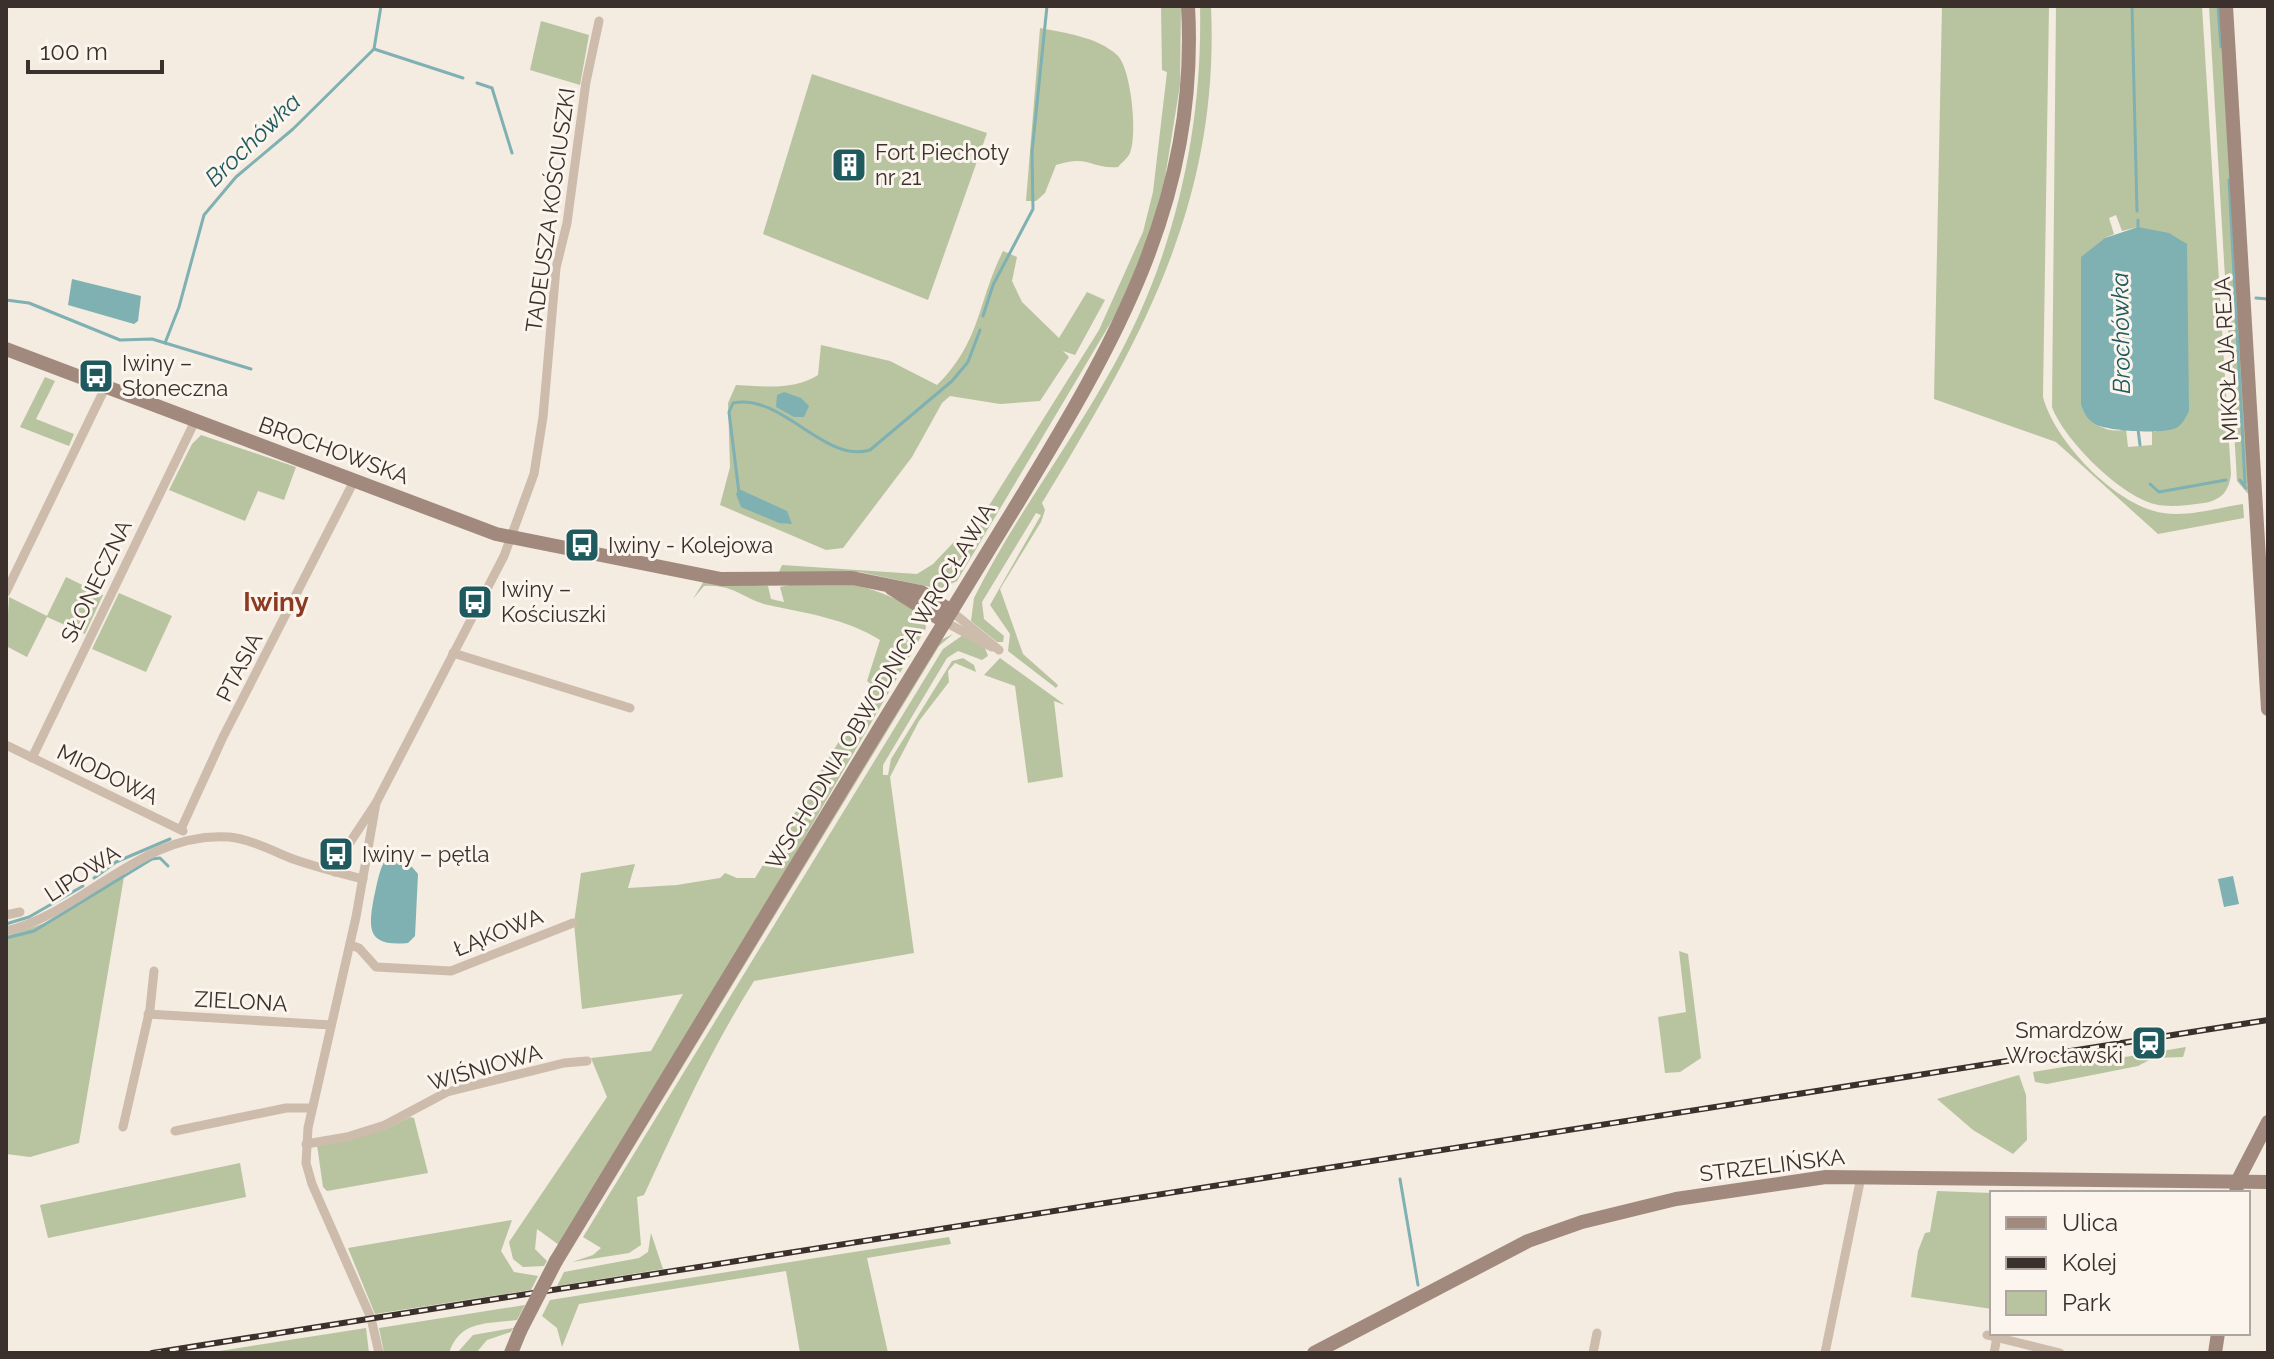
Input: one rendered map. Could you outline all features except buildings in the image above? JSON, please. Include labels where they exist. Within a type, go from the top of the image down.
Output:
[{"type":"main road","name":"WSCHODNIA OBWODNICA WROCŁAWIA","points":[[511,1353],[556,1261],[1092,378],[1126,314],[1164,211],[1180,139],[1187,69],[1188,6]]},
{"type":"main road","name":"MIKOŁAJA REJA","points":[[2226,6],[2268,709]]},
{"type":"main road","name":"BROCHOWSKA","points":[[6,349],[496,534],[721,579],[833,577],[888,586],[948,616]]},
{"type":"main road","points":[[2237,1187],[2268,1122]]},
{"type":"main road","name":"STRZELIŃSKA","points":[[1314,1353],[1505,1253],[1582,1222],[1676,1199],[1785,1181],[1861,1177],[2237,1187],[2268,1182]]},
{"type":"street","name":"TADEUSZA KOŚCIUSZKI","points":[[379,1353],[371,1318],[312,1184],[306,1144],[350,945],[376,803],[512,537],[540,449],[556,268],[567,223],[586,82],[599,21]]},
{"type":"street","points":[[6,592],[106,386]]},
{"type":"street","name":"SŁONECZNA","points":[[32,758],[195,421]]},
{"type":"street","name":"PTASIA","points":[[181,829],[223,737],[354,481]]},
{"type":"street","points":[[948,616],[999,650],[948,616]]},
{"type":"street","points":[[453,653],[466,660],[630,708]]},
{"type":"street","name":"MIODOWA","points":[[6,745],[181,829]]},
{"type":"street","points":[[335,872],[343,853],[376,803]]},
{"type":"street","points":[[181,829],[183,844],[235,838],[363,879]]},
{"type":"street","name":"LIPOWA","points":[[6,931],[42,920],[128,864],[183,844]]},
{"type":"street","points":[[6,915],[20,912]]},
{"type":"street","name":"ŁĄKOWA","points":[[350,945],[359,948],[376,967],[438,973],[451,971],[573,923]]},
{"type":"street","points":[[123,1127],[148,1014],[154,971]]},
{"type":"street","name":"ZIELONA","points":[[148,1014],[331,1025]]},
{"type":"street","name":"WIŚNIOWA","points":[[306,1144],[347,1137],[385,1125],[447,1092],[564,1063],[587,1061]]},
{"type":"street","points":[[175,1131],[286,1108],[312,1108]]},
{"type":"street","points":[[1825,1353],[1861,1177]]},
{"type":"street","points":[[1593,1353],[1597,1333]]},
{"type":"street","points":[[1994,1353],[1992,1336],[2060,1353]]},
{"type":"green space","points":[[1161,6],[1181,6],[1180,85],[1165,178],[1152,228],[1120,307],[957,581],[940,589],[860,572],[779,572],[782,565],[917,574],[933,564],[990,504],[1099,330],[1143,232],[1153,192],[1167,72],[1162,70]]},
{"type":"green space","points":[[1200,6],[1211,6],[1210,78],[1202,144],[1187,208],[1167,268],[1111,385],[1042,503],[1045,510],[1041,522],[1000,589],[1023,654],[1058,685],[1056,688],[1008,651],[1010,634],[990,605],[1041,515],[1036,513],[982,602],[984,619],[1004,636],[1003,642],[997,642],[971,621],[974,598],[1106,379],[1149,291],[1166,246],[1189,152],[1200,55]]},
{"type":"green space","points":[[1942,6],[2049,6],[2043,397],[2060,433],[2074,452],[2108,485],[2145,508],[2182,514],[2243,504],[2244,518],[2158,534],[2056,442],[1934,399]]},
{"type":"green space","points":[[2056,6],[2202,6],[2231,474],[2228,486],[2215,500],[2204,503],[2166,506],[2140,499],[2110,478],[2081,450],[2052,407]],"holes":[[[2116,215],[2122,231],[2138,227],[2156,432],[2152,431],[2152,445],[2128,447],[2126,429],[2112,430],[2099,426],[2088,417],[2081,405],[2105,238],[2114,234],[2109,218]]]},
{"type":"green space","points":[[2209,6],[2222,6],[2249,495],[2237,481]]},
{"type":"green space","points":[[541,21],[589,35],[580,85],[530,70]]},
{"type":"green space","points":[[1040,28],[1091,40],[1117,55],[1129,87],[1133,132],[1130,153],[1118,167],[1083,161],[1056,165],[1045,193],[1036,201],[1026,201]]},
{"type":"green space","points":[[812,74],[987,133],[928,300],[763,234]]},
{"type":"green space","points":[[1003,251],[1017,257],[1012,281],[1022,302],[1059,338],[1087,292],[1105,300],[1075,355],[1063,351],[1069,357],[1040,401],[1000,404],[950,396],[942,403],[912,457],[843,548],[826,550],[720,505],[730,467],[728,403],[736,385],[778,386],[808,380],[818,375],[821,345],[890,361],[937,385],[962,353],[970,337]]},
{"type":"green space","points":[[45,377],[55,381],[36,419],[74,434],[69,446],[20,427]]},
{"type":"green space","points":[[201,435],[296,467],[284,500],[258,491],[245,521],[169,490],[192,444]]},
{"type":"green space","points":[[66,577],[103,595],[85,634],[47,617],[27,657],[6,646],[9,597],[47,616]]},
{"type":"green space","points":[[704,581],[768,586],[771,599],[784,602],[780,587],[818,582],[854,585],[889,596],[923,614],[926,628],[772,894],[559,1245],[537,1229],[535,1249],[547,1261],[544,1266],[523,1267],[513,1259],[509,1242],[607,1097],[591,1058],[651,1051],[683,994],[582,1009],[574,923],[581,873],[635,864],[628,888],[677,885],[720,878],[725,873],[737,878],[755,878],[873,686],[867,681],[880,640],[840,622],[760,603],[723,587],[704,586],[693,599]]},
{"type":"green space","points":[[119,593],[172,616],[146,672],[92,649]]},
{"type":"green space","points":[[953,634],[939,646],[579,1237],[941,640]]},
{"type":"green space","points":[[963,635],[985,648],[988,656],[982,660],[958,651],[947,658],[883,765],[883,775],[888,775],[891,759],[952,661],[963,658],[974,665],[976,672],[955,663],[948,671],[949,682],[919,721],[890,777],[914,953],[754,981],[709,1059],[644,1195],[637,1197],[641,1245],[629,1253],[572,1262],[593,1255],[601,1248],[583,1237],[943,649]]},
{"type":"green space","points":[[1000,658],[1065,705],[1054,701],[1063,777],[1028,783],[1015,686],[984,675]]},
{"type":"green space","points":[[125,871],[79,1143],[30,1157],[6,1154],[6,936],[48,922]]},
{"type":"green space","points":[[1679,951],[1688,954],[1701,1058],[1680,1072],[1665,1073],[1658,1017],[1686,1012]]},
{"type":"green space","points":[[2186,1047],[2183,1057],[2153,1058],[2138,1066],[2047,1084],[2035,1082],[2033,1072]]},
{"type":"green space","points":[[2019,1075],[2026,1095],[2027,1140],[2013,1154],[1973,1130],[1937,1099]]},
{"type":"green space","points":[[414,1118],[428,1173],[327,1191],[323,1187],[317,1145],[386,1129]]},
{"type":"green space","points":[[240,1163],[246,1197],[48,1238],[40,1205]]},
{"type":"green space","points":[[1937,1191],[1990,1193],[1990,1309],[1911,1297],[1918,1251],[1925,1233],[1930,1232]]},
{"type":"green space","points":[[512,1220],[501,1251],[514,1272],[538,1276],[531,1290],[375,1314],[348,1248]]},
{"type":"green space","points":[[651,1233],[663,1269],[557,1286],[564,1272],[639,1258],[648,1252]]},
{"type":"green space","points":[[949,1237],[951,1244],[867,1258],[888,1353],[800,1353],[786,1271],[579,1304],[562,1347],[557,1328],[542,1316],[550,1300]]},
{"type":"green space","points":[[525,1305],[517,1320],[485,1323],[467,1329],[454,1342],[449,1353],[384,1353],[379,1328]]},
{"type":"green space","points":[[366,1328],[369,1353],[207,1353]]},
{"type":"green space","points":[[513,1328],[511,1332],[487,1340],[476,1353],[457,1353],[473,1335]]},
{"type":"water","points":[[2138,227],[2169,233],[2187,244],[2189,411],[2178,427],[2162,431],[2125,430],[2097,425],[2081,405],[2081,257],[2105,238]]},
{"type":"water","points":[[72,279],[141,296],[138,321],[134,324],[68,305]]},
{"type":"water","points":[[784,392],[801,398],[809,406],[804,417],[794,417],[776,407],[777,395]]},
{"type":"water","points":[[739,489],[787,511],[792,524],[779,523],[741,507],[736,494]]},
{"type":"water","points":[[385,860],[412,867],[418,874],[415,936],[408,943],[378,939],[371,927],[374,897]]},
{"type":"water","points":[[2233,876],[2239,904],[2224,907],[2218,879]]},
{"type":"waterway","name":"Brochówka","points":[[165,343],[179,307],[204,215],[236,177],[293,129],[374,49],[381,6]]},
{"type":"waterway","points":[[983,316],[993,285],[1033,209],[1032,152],[1047,6]]},
{"type":"waterway","name":"Brochówka","points":[[2132,6],[2137,211]]},
{"type":"waterway","points":[[2218,6],[2221,47]]},
{"type":"waterway","points":[[374,49],[463,78]]},
{"type":"waterway","points":[[477,83],[492,88],[512,153]]},
{"type":"waterway","points":[[2229,180],[2245,483]]},
{"type":"waterway","name":"Brochówka","points":[[2138,220],[2138,229]]},
{"type":"waterway","points":[[2256,298],[2268,299]]},
{"type":"waterway","name":"Brochówka","points":[[6,300],[29,303],[120,340],[152,339],[251,369]]},
{"type":"waterway","points":[[739,493],[729,412],[733,403],[751,403],[769,408],[836,447],[853,452],[870,450],[952,381],[968,362],[980,330]]},
{"type":"waterway","name":"Brochówka","points":[[2138,429],[2140,445]]},
{"type":"waterway","name":"Brochówka","points":[[2150,484],[2159,492],[2226,480]]},
{"type":"waterway","name":"Brochówka","points":[[2240,480],[2246,488]]},
{"type":"waterway","points":[[94,878],[116,862],[170,839]]},
{"type":"waterway","points":[[6,938],[34,931],[152,859],[160,858],[168,866]]},
{"type":"waterway","points":[[6,924],[29,917],[83,886]]},
{"type":"waterway","points":[[1400,1179],[1418,1285]]},
{"type":"railway","points":[[152,1353],[2268,1020]]},
{"type":"place","name":"Fort Piechoty nr 21","points":[[849,165]]},
{"type":"place","name":"Iwiny – Słoneczna","points":[[96,376]]},
{"type":"place","name":"Iwiny - Kolejowa","points":[[582,545]]},
{"type":"place","name":"Iwiny – Kościuszki","points":[[475,602]]},
{"type":"place","name":"Iwiny – pętla","points":[[336,854]]},
{"type":"place","name":"Smardzów Wrocławski","points":[[2149,1043]]},
{"type":"district","name":"Iwiny","points":[[276,602]]}]
